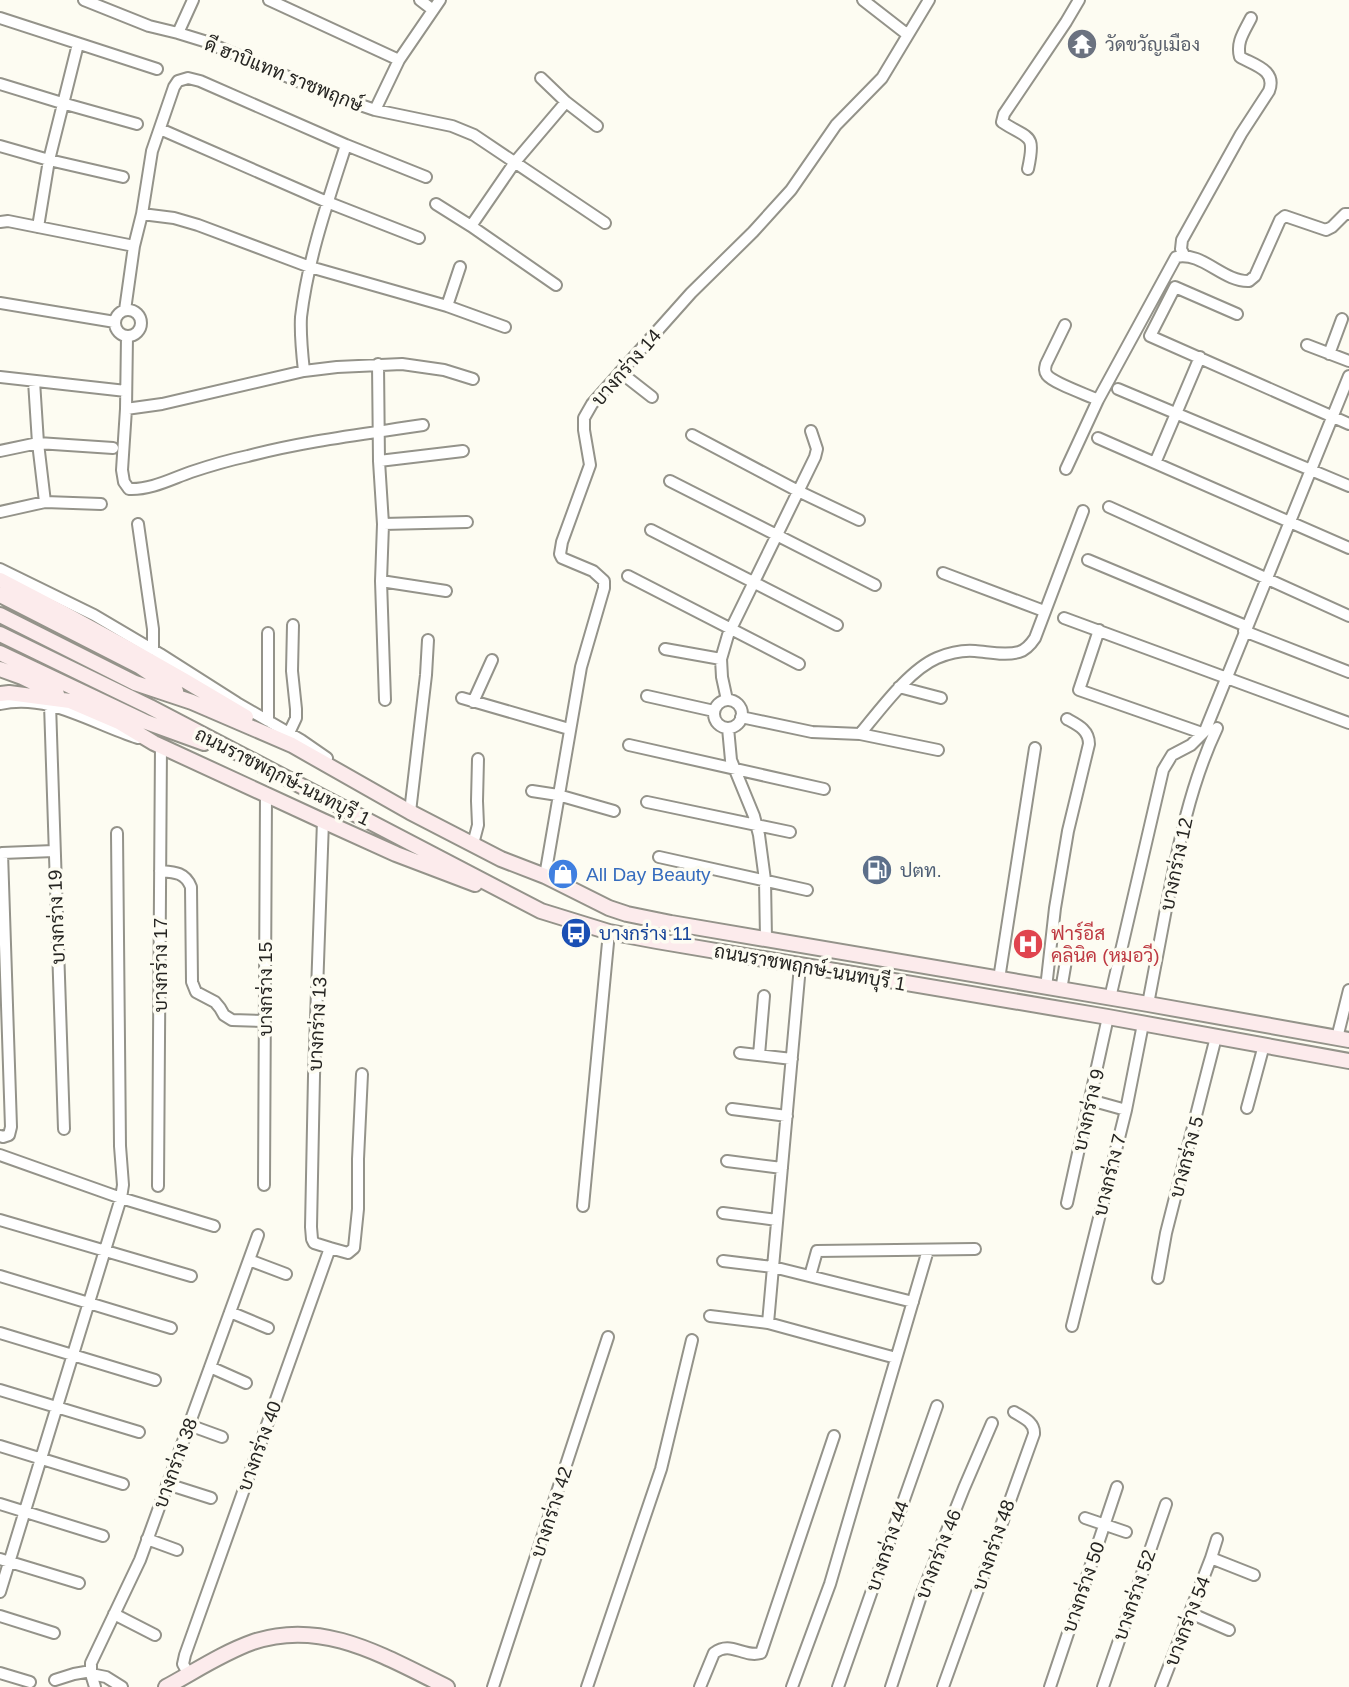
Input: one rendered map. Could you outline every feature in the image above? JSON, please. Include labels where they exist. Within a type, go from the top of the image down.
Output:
[{"type":"main road","points":[[0,580],[92,627],[291,739]]},
{"type":"main road","points":[[0,595],[139,666],[192,702]]},
{"type":"main road","name":"ถนนราชพฤกษ์-นนทบุรี 1","points":[[0,615],[135,683],[291,739],[410,812],[501,859],[545,876],[608,908],[627,914],[1343,1039]]},
{"type":"main road","name":"ถนนราชพฤกษ์-นนทบุรี 1","points":[[0,634],[150,707],[541,911],[609,932],[1349,1061]]},
{"type":"main road","points":[[0,653],[146,722],[261,764]]},
{"type":"main road","points":[[0,669],[119,722],[157,744],[323,821],[541,911]]},
{"type":"main road","points":[[0,694],[70,701]]},
{"type":"main road","points":[[166,1687],[259,1640],[316,1635],[339,1639],[370,1650],[447,1687]]},
{"type":"street","name":"ดี ฮาบิแทท ราชพฤกษ์","points":[[84,0],[149,26],[204,41],[328,94],[375,110],[399,60],[440,0]]},
{"type":"street","points":[[178,33],[193,0]]},
{"type":"street","points":[[269,0],[399,60]]},
{"type":"street","points":[[420,0],[433,10]]},
{"type":"street","points":[[863,0],[908,35]]},
{"type":"street","name":"บางกร่าง 14","points":[[545,876],[581,667],[604,588],[604,581],[593,571],[562,558],[560,554],[590,465],[584,418],[592,404],[691,292],[791,190],[836,125],[882,78],[929,0]]},
{"type":"street","points":[[1028,169],[1032,150],[1029,137],[1002,122],[1002,119],[1079,0]]},
{"type":"street","points":[[0,18],[157,69]]},
{"type":"street","points":[[1184,255],[1181,249],[1182,240],[1272,84],[1267,72],[1238,54],[1239,41],[1251,18]]},
{"type":"street","points":[[38,227],[49,160],[78,44]]},
{"type":"street","points":[[125,310],[133,311],[139,316],[141,323],[134,335],[120,334],[115,322],[125,310],[152,151],[178,81],[188,78],[212,85],[346,145],[426,177]]},
{"type":"street","points":[[541,78],[597,127]]},
{"type":"street","points":[[0,84],[137,124]]},
{"type":"street","points":[[471,226],[515,162],[566,102]]},
{"type":"street","points":[[375,110],[452,126],[474,135],[605,223]]},
{"type":"street","points":[[160,129],[327,202],[419,238]]},
{"type":"street","points":[[304,371],[301,317],[310,267],[346,145]]},
{"type":"street","points":[[0,146],[123,177]]},
{"type":"street","points":[[436,204],[556,285]]},
{"type":"street","points":[[142,214],[174,218],[198,225],[310,267],[447,306],[505,327]]},
{"type":"street","points":[[1066,469],[1098,400],[1176,257],[1184,255],[1242,281],[1249,281],[1255,276],[1284,216],[1326,230],[1345,214],[1349,214]]},
{"type":"street","points":[[3,220],[134,246]]},
{"type":"street","points":[[447,306],[460,267]]},
{"type":"street","points":[[1237,314],[1175,287],[1150,336],[1349,424]]},
{"type":"street","points":[[0,303],[115,322]]},
{"type":"street","points":[[1329,354],[1342,319]]},
{"type":"street","points":[[1065,325],[1046,364],[1047,375],[1056,382],[1098,400]]},
{"type":"street","points":[[127,336],[122,470],[124,482],[129,489],[151,487],[194,471],[301,444],[379,435],[423,425]]},
{"type":"street","points":[[1307,345],[1349,361]]},
{"type":"street","points":[[1155,463],[1200,357]]},
{"type":"street","points":[[378,364],[385,700]]},
{"type":"street","points":[[126,409],[162,404],[304,371],[378,364],[422,366],[473,379]]},
{"type":"street","points":[[620,372],[652,397]]},
{"type":"street","points":[[1110,998],[1163,770],[1172,755],[1191,745],[1205,730],[1349,376]]},
{"type":"street","points":[[4,379],[126,391]]},
{"type":"street","points":[[34,381],[38,443],[46,502]]},
{"type":"street","points":[[1118,389],[1349,486]]},
{"type":"street","points":[[727,700],[721,659],[731,628],[817,449],[811,431]]},
{"type":"street","points":[[692,435],[859,520]]},
{"type":"street","points":[[1098,438],[1349,548]]},
{"type":"street","points":[[0,451],[38,443],[113,448]]},
{"type":"street","points":[[379,456],[463,451]]},
{"type":"street","points":[[670,481],[875,585]]},
{"type":"street","points":[[0,512],[46,502],[101,504]]},
{"type":"street","points":[[1109,507],[1349,615]]},
{"type":"street","points":[[860,734],[899,687],[940,656],[971,650],[1020,652],[1028,646],[1035,638],[1083,511]]},
{"type":"street","points":[[383,524],[467,522]]},
{"type":"street","points":[[138,524],[153,629],[153,650]]},
{"type":"street","points":[[652,530],[837,625]]},
{"type":"street","points":[[1088,560],[1349,673]]},
{"type":"street","points":[[0,569],[94,615],[268,721],[291,739],[296,718],[292,671],[293,625]]},
{"type":"street","points":[[943,573],[1044,611]]},
{"type":"street","points":[[628,576],[799,664]]},
{"type":"street","points":[[381,581],[446,591]]},
{"type":"street","points":[[1064,618],[1349,723]]},
{"type":"street","points":[[1099,630],[1079,690],[1202,733]]},
{"type":"street","points":[[268,633],[268,721]]},
{"type":"street","points":[[410,812],[428,640]]},
{"type":"street","points":[[666,649],[721,659]]},
{"type":"street","points":[[492,660],[468,700],[569,729]]},
{"type":"street","points":[[899,687],[941,698]]},
{"type":"street","points":[[647,696],[714,711]]},
{"type":"street","points":[[727,700],[740,707],[741,717],[728,728],[719,725],[714,711],[716,706],[727,700]]},
{"type":"street","points":[[0,704],[10,701],[50,704],[157,744]]},
{"type":"street","name":"บางกร่าง 19","points":[[50,704],[64,1129]]},
{"type":"street","points":[[741,717],[812,732],[860,734],[938,750]]},
{"type":"street","points":[[1054,989],[1055,908],[1068,831],[1089,744],[1087,732],[1067,719]]},
{"type":"street","points":[[728,728],[729,750],[757,825],[765,880],[766,939]]},
{"type":"street","name":"บางกร่าง 12","points":[[1148,1004],[1176,852],[1196,780],[1217,728]]},
{"type":"street","name":"บางกร่าง 17","points":[[157,744],[160,871],[158,1186]]},
{"type":"street","points":[[629,745],[824,789]]},
{"type":"street","points":[[999,979],[1035,748]]},
{"type":"street","points":[[473,844],[478,825],[478,759]]},
{"type":"street","points":[[532,791],[558,795],[614,811]]},
{"type":"street","name":"บางกร่าง 15","points":[[264,1185],[266,794]]},
{"type":"street","points":[[647,802],[790,832]]},
{"type":"street","name":"บางกร่าง 13","points":[[323,821],[311,1227],[314,1243],[330,1248]]},
{"type":"street","points":[[0,1592],[5,1561],[41,1459],[121,1198],[117,833]]},
{"type":"street","points":[[0,1136],[9,1135],[11,1128],[1,852],[54,851]]},
{"type":"street","points":[[659,858],[807,890]]},
{"type":"street","points":[[160,871],[183,875],[191,887],[194,989],[215,1002],[232,1020],[265,1021]]},
{"type":"street","points":[[583,1206],[609,932]]},
{"type":"street","points":[[1054,989],[1068,949]]},
{"type":"street","points":[[768,1323],[800,965]]},
{"type":"street","points":[[1343,1039],[1349,990]]},
{"type":"street","points":[[759,1055],[764,996]]},
{"type":"street","name":"บางกร่าง 9","points":[[1067,1203],[1108,1017]]},
{"type":"street","name":"บางกร่าง 7","points":[[1072,1326],[1126,1110],[1143,1024]]},
{"type":"street","name":"บางกร่าง 5","points":[[1158,1278],[1166,1233],[1216,1037]]},
{"type":"street","points":[[1247,1108],[1264,1045]]},
{"type":"street","points":[[740,1053],[792,1059]]},
{"type":"street","points":[[330,1248],[348,1253],[354,1248],[358,1209],[362,1074]]},
{"type":"street","points":[[1090,1100],[1126,1110]]},
{"type":"street","points":[[732,1109],[787,1116]]},
{"type":"street","points":[[0,1155],[121,1198],[215,1226]]},
{"type":"street","points":[[727,1161],[782,1168]]},
{"type":"street","points":[[723,1213],[777,1220]]},
{"type":"street","points":[[0,1220],[191,1276]]},
{"type":"street","name":"บางกร่าง 38","points":[[91,1673],[91,1663],[131,1580],[147,1539],[258,1235]]},
{"type":"street","name":"บางกร่าง 40","points":[[189,1675],[183,1664],[184,1655],[330,1248]]},
{"type":"street","points":[[792,1687],[830,1584],[928,1250]]},
{"type":"street","points":[[810,1276],[817,1251],[975,1250]]},
{"type":"street","points":[[249,1260],[286,1274]]},
{"type":"street","points":[[723,1261],[773,1267],[914,1302]]},
{"type":"street","points":[[0,1276],[171,1328]]},
{"type":"street","points":[[230,1312],[268,1328]]},
{"type":"street","points":[[710,1316],[768,1323],[896,1358]]},
{"type":"street","points":[[0,1333],[155,1380]]},
{"type":"street","name":"บางกร่าง 42","points":[[493,1687],[608,1337]]},
{"type":"street","points":[[587,1687],[661,1469],[692,1340]]},
{"type":"street","points":[[210,1367],[246,1383]]},
{"type":"street","points":[[0,1390],[139,1432]]},
{"type":"street","name":"บางกร่าง 44","points":[[838,1687],[937,1406]]},
{"type":"street","name":"บางกร่าง 48","points":[[943,1687],[1034,1434],[1032,1425],[1013,1412]]},
{"type":"street","name":"บางกร่าง 46","points":[[891,1687],[921,1596],[992,1423]]},
{"type":"street","points":[[189,1425],[222,1437]]},
{"type":"street","points":[[700,1687],[714,1653],[718,1650],[726,1647],[757,1655],[761,1653],[834,1436]]},
{"type":"street","points":[[0,1446],[123,1484]]},
{"type":"street","points":[[167,1485],[211,1499]]},
{"type":"street","name":"บางกร่าง 50","points":[[1049,1687],[1117,1487]]},
{"type":"street","points":[[0,1504],[103,1536]]},
{"type":"street","name":"บางกร่าง 52","points":[[1102,1687],[1166,1504]]},
{"type":"street","points":[[1085,1518],[1126,1532]]},
{"type":"street","points":[[147,1539],[177,1550]]},
{"type":"street","points":[[1211,1558],[1217,1539]]},
{"type":"street","name":"บางกร่าง 54","points":[[1161,1687],[1211,1558],[1254,1575]]},
{"type":"street","points":[[5,1561],[79,1583]]},
{"type":"street","points":[[1190,1613],[1229,1630]]},
{"type":"street","points":[[114,1614],[155,1635]]},
{"type":"street","points":[[0,1616],[54,1633]]},
{"type":"street","points":[[0,1673],[30,1682]]},
{"type":"street","points":[[55,1680],[78,1673],[91,1673],[106,1677],[122,1687]]},
{"type":"street","points":[[91,1673],[95,1687]]},
{"type":"place","name":"วัดขวัญเมือง","points":[[1082,44]]},
{"type":"place","name":"ปตท.","points":[[877,870]]},
{"type":"place","name":"All Day Beauty","points":[[563,874]]},
{"type":"place","name":"บางกร่าง 11","points":[[576,933]]},
{"type":"place","name":"ฟาร์อีส คลินิค (หมอวี)","points":[[1028,944]]}]
